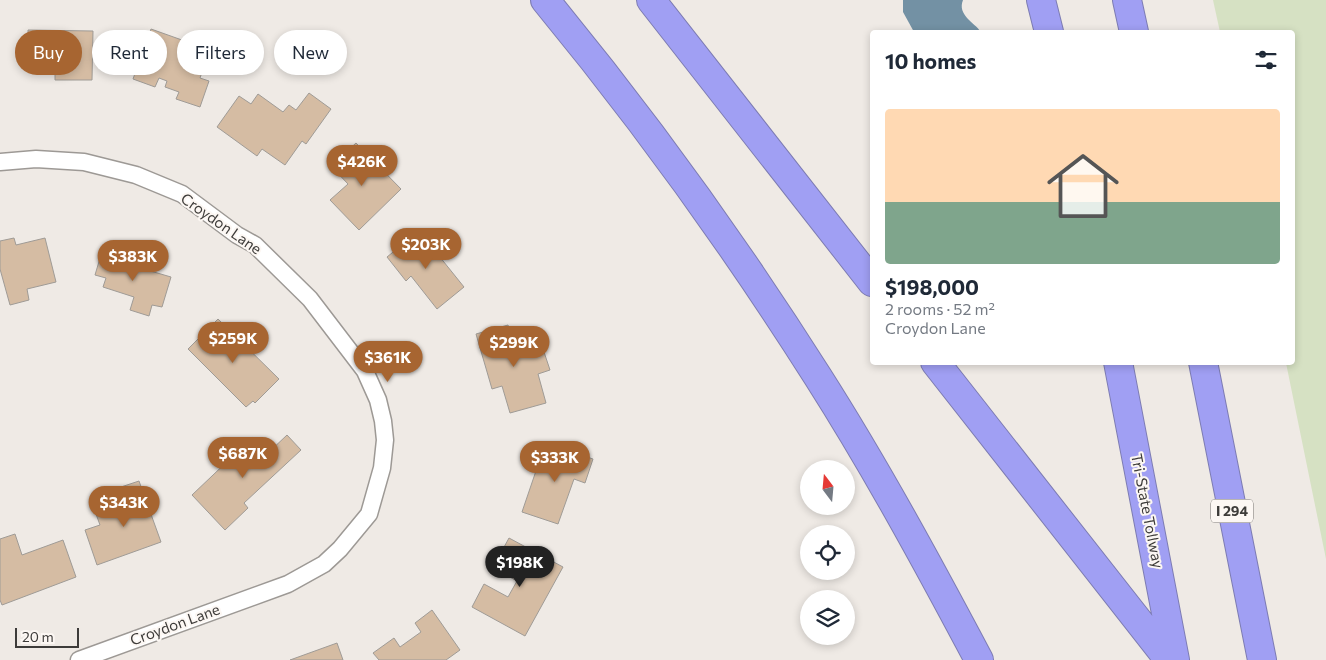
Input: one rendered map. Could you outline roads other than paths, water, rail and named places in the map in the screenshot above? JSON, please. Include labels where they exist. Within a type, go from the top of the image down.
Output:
[{"type":"highway","points":[[545,0],[658,144],[736,254],[807,360],[905,523],[979,660]]},
{"type":"highway","points":[[651,0],[870,279]]},
{"type":"highway","points":[[1041,0],[1048,30]]},
{"type":"highway","points":[[1126,0],[1134,30]]},
{"type":"highway","points":[[937,365],[1168,660]]},
{"type":"highway","name":"Tri-State Tollway","points":[[1119,365],[1175,660]]},
{"type":"highway","name":"I 294","points":[[1204,365],[1262,660]]},
{"type":"street","name":"Croydon Lane","points":[[0,162],[36,159],[84,162],[136,175],[182,194],[237,235],[255,245],[310,299],[365,371],[378,400],[383,421],[385,440],[382,468],[369,514],[340,549],[324,564],[288,584],[79,660]]},
{"type":"water","points":[[903,0],[963,0],[962,10],[964,14],[980,30],[913,30],[903,12]]}]
